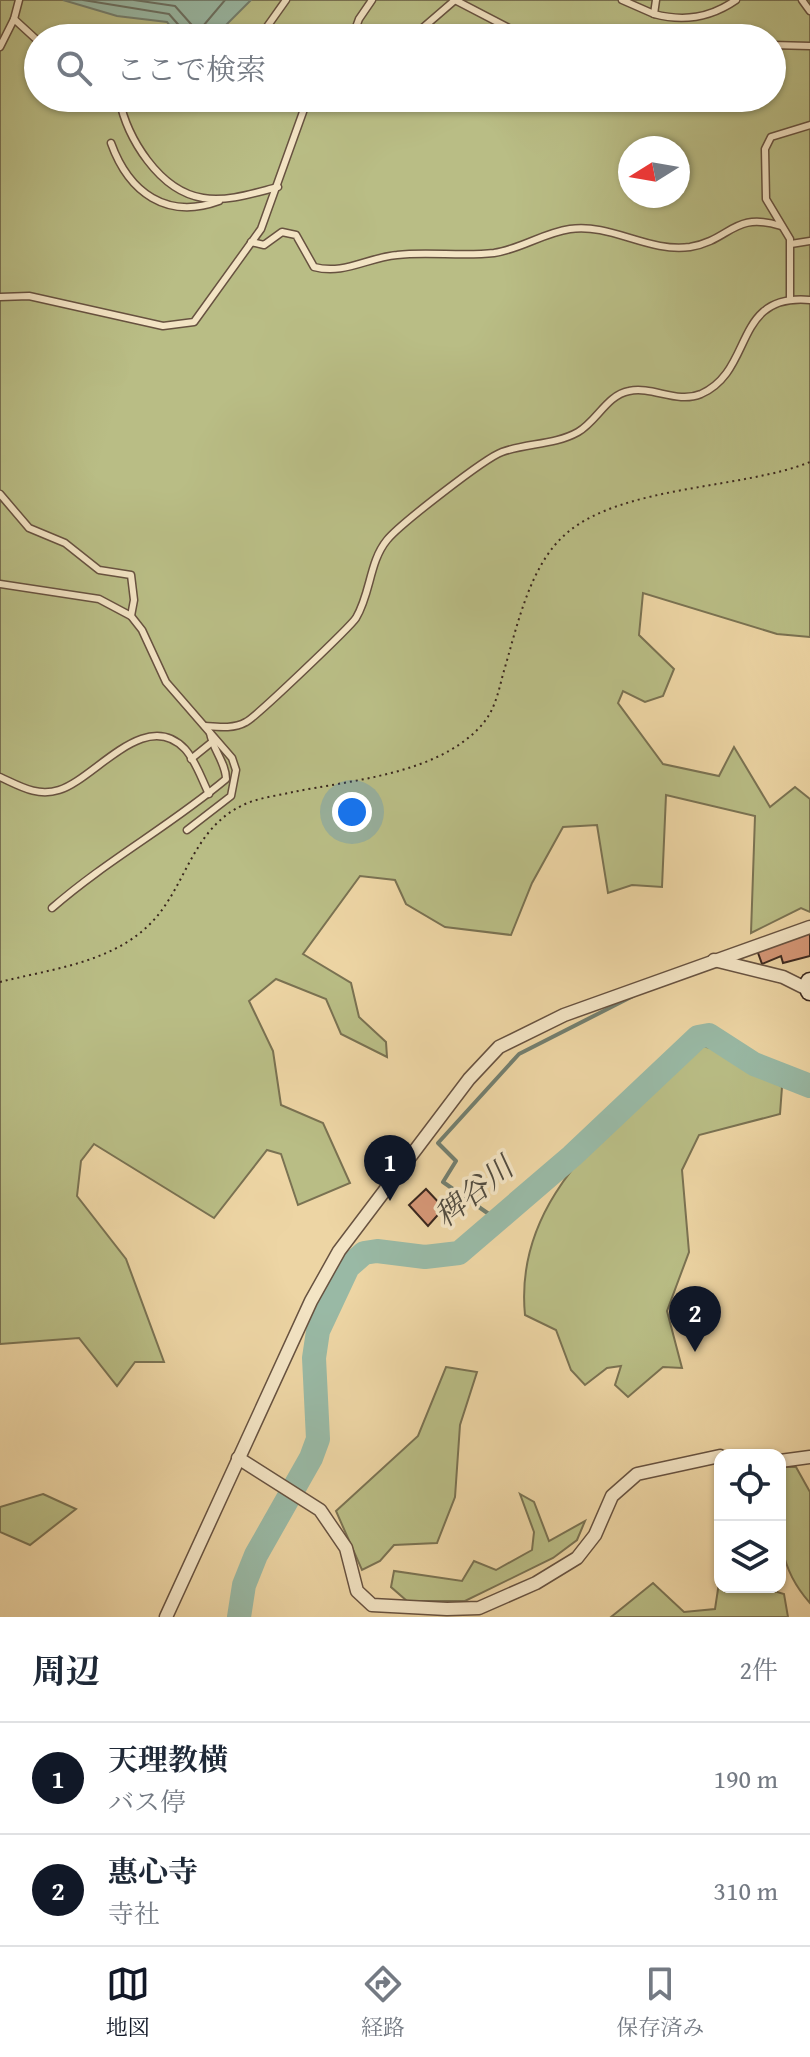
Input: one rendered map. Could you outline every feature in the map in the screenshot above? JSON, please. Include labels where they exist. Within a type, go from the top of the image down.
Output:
[{"type":"main road","points":[[810,982],[810,990]]},
{"type":"street","points":[[166,1617],[311,1301],[339,1251],[469,1079],[499,1047],[564,1015],[810,927]]},
{"type":"street","points":[[714,960],[783,977],[810,990]]},
{"type":"street","points":[[238,1458],[320,1510],[346,1548],[357,1591],[372,1605],[388,1608],[479,1608],[536,1583],[577,1558],[595,1535],[612,1496],[623,1483],[637,1474],[714,1457]]},
{"type":"street","points":[[786,1460],[810,1457]]},
{"type":"lane","points":[[0,47],[14,19],[19,0]]},
{"type":"lane","points":[[269,24],[286,0]]},
{"type":"lane","points":[[357,24],[372,0]]},
{"type":"lane","points":[[427,24],[455,0],[501,24]]},
{"type":"lane","points":[[622,0],[654,14],[679,20],[699,17],[736,0]]},
{"type":"lane","points":[[654,14],[656,0]]},
{"type":"lane","points":[[802,0],[810,11]]},
{"type":"lane","points":[[14,19],[24,28]]},
{"type":"lane","points":[[786,45],[810,46]]},
{"type":"lane","points":[[123,112],[132,140],[159,171],[181,190],[203,198],[226,198]]},
{"type":"lane","points":[[0,297],[29,296],[163,326],[194,322],[251,242],[278,187],[303,112]]},
{"type":"lane","points":[[790,298],[787,276],[792,257],[791,244],[766,199],[765,149],[771,137],[810,125]]},
{"type":"lane","points":[[111,143],[122,167],[158,204],[183,209],[278,187]]},
{"type":"lane","points":[[251,242],[264,245],[282,232],[296,235],[314,267],[332,272],[396,255],[462,257],[497,252],[570,229],[588,228],[653,245],[689,247],[711,240],[746,221],[781,226]]},
{"type":"lane","points":[[791,244],[810,241]]},
{"type":"lane","points":[[205,726],[227,728],[246,722],[331,643],[355,619],[367,591],[375,557],[388,538],[479,463],[503,452],[578,432],[613,398],[628,391],[674,397],[698,395],[720,383],[733,366],[748,327],[770,306],[790,298],[810,300]]},
{"type":"lane","points":[[0,494],[29,528],[65,543],[99,570],[131,575],[134,591],[131,616]]},
{"type":"lane","points":[[0,584],[99,599],[131,616],[142,630],[166,682],[232,758],[236,770],[231,796],[187,830]]},
{"type":"lane","points":[[52,908],[120,853],[146,841],[226,779],[226,770],[210,733]]},
{"type":"lane","points":[[0,777],[29,792],[57,791],[79,781],[127,743],[149,738],[170,739],[184,748],[209,794]]},
{"type":"lane","points":[[191,759],[212,742]]},
{"type":"path","points":[[0,982],[72,965],[126,944],[152,922],[198,843],[243,805],[378,775],[425,761],[464,741],[492,712],[530,592],[549,555],[566,534],[585,520],[703,485],[810,462]]},
{"type":"green space","points":[[0,0],[810,0],[810,637],[777,634],[643,593],[639,635],[674,669],[663,696],[645,702],[623,691],[618,703],[663,764],[719,776],[734,747],[770,807],[795,787],[810,799],[810,912],[801,908],[751,933],[755,816],[666,795],[662,887],[632,885],[608,893],[597,825],[563,827],[532,883],[511,935],[445,927],[406,904],[395,880],[360,876],[303,954],[351,983],[359,1017],[386,1042],[387,1057],[341,1034],[326,999],[276,979],[249,1001],[273,1051],[281,1105],[323,1123],[350,1183],[298,1205],[281,1154],[267,1150],[214,1218],[94,1144],[81,1161],[77,1196],[126,1259],[164,1362],[135,1362],[117,1386],[79,1338],[0,1344]]},
{"type":"green space","points":[[690,1044],[733,1052],[782,1087],[780,1114],[699,1135],[682,1170],[689,1252],[667,1311],[682,1368],[663,1367],[628,1397],[615,1385],[621,1366],[607,1368],[585,1385],[571,1370],[556,1330],[525,1315],[526,1272],[536,1233],[553,1197],[576,1164]]},
{"type":"green space","points":[[446,1367],[477,1372],[460,1425],[455,1497],[437,1543],[394,1545],[380,1561],[362,1570],[336,1511],[418,1436]]},
{"type":"green space","points":[[786,1467],[796,1467],[810,1492],[810,1603],[786,1561]]},
{"type":"green space","points":[[43,1494],[76,1509],[30,1545],[0,1532],[0,1507]]},
{"type":"green space","points":[[520,1494],[534,1502],[549,1541],[585,1521],[577,1540],[553,1558],[465,1601],[407,1601],[391,1587],[394,1571],[462,1581],[474,1561],[496,1570],[532,1550],[534,1532]]},
{"type":"green space","points":[[653,1583],[684,1612],[715,1609],[717,1593],[781,1593],[784,1594],[788,1617],[611,1617]]},
{"type":"water","points":[[63,0],[251,0],[227,24],[168,24],[117,16]]},
{"type":"building","points":[[810,931],[810,956],[783,963],[781,956],[762,964],[757,950]]},
{"type":"building","points":[[426,1189],[444,1208],[428,1226],[409,1205]]},
{"type":"waterway","points":[[496,1219],[443,1182],[456,1161],[438,1143],[519,1054],[633,996]]},
{"type":"waterway","name":"稗谷川","points":[[239,1617],[244,1585],[256,1555],[311,1458],[318,1439],[314,1358],[318,1331],[348,1267],[364,1253],[377,1251],[425,1257],[459,1253],[572,1156],[698,1037],[709,1035],[754,1064],[810,1086]]},
{"type":"place","name":"天理教横","points":[[390,1201]]},
{"type":"place","name":"惠心寺","points":[[695,1352]]}]
